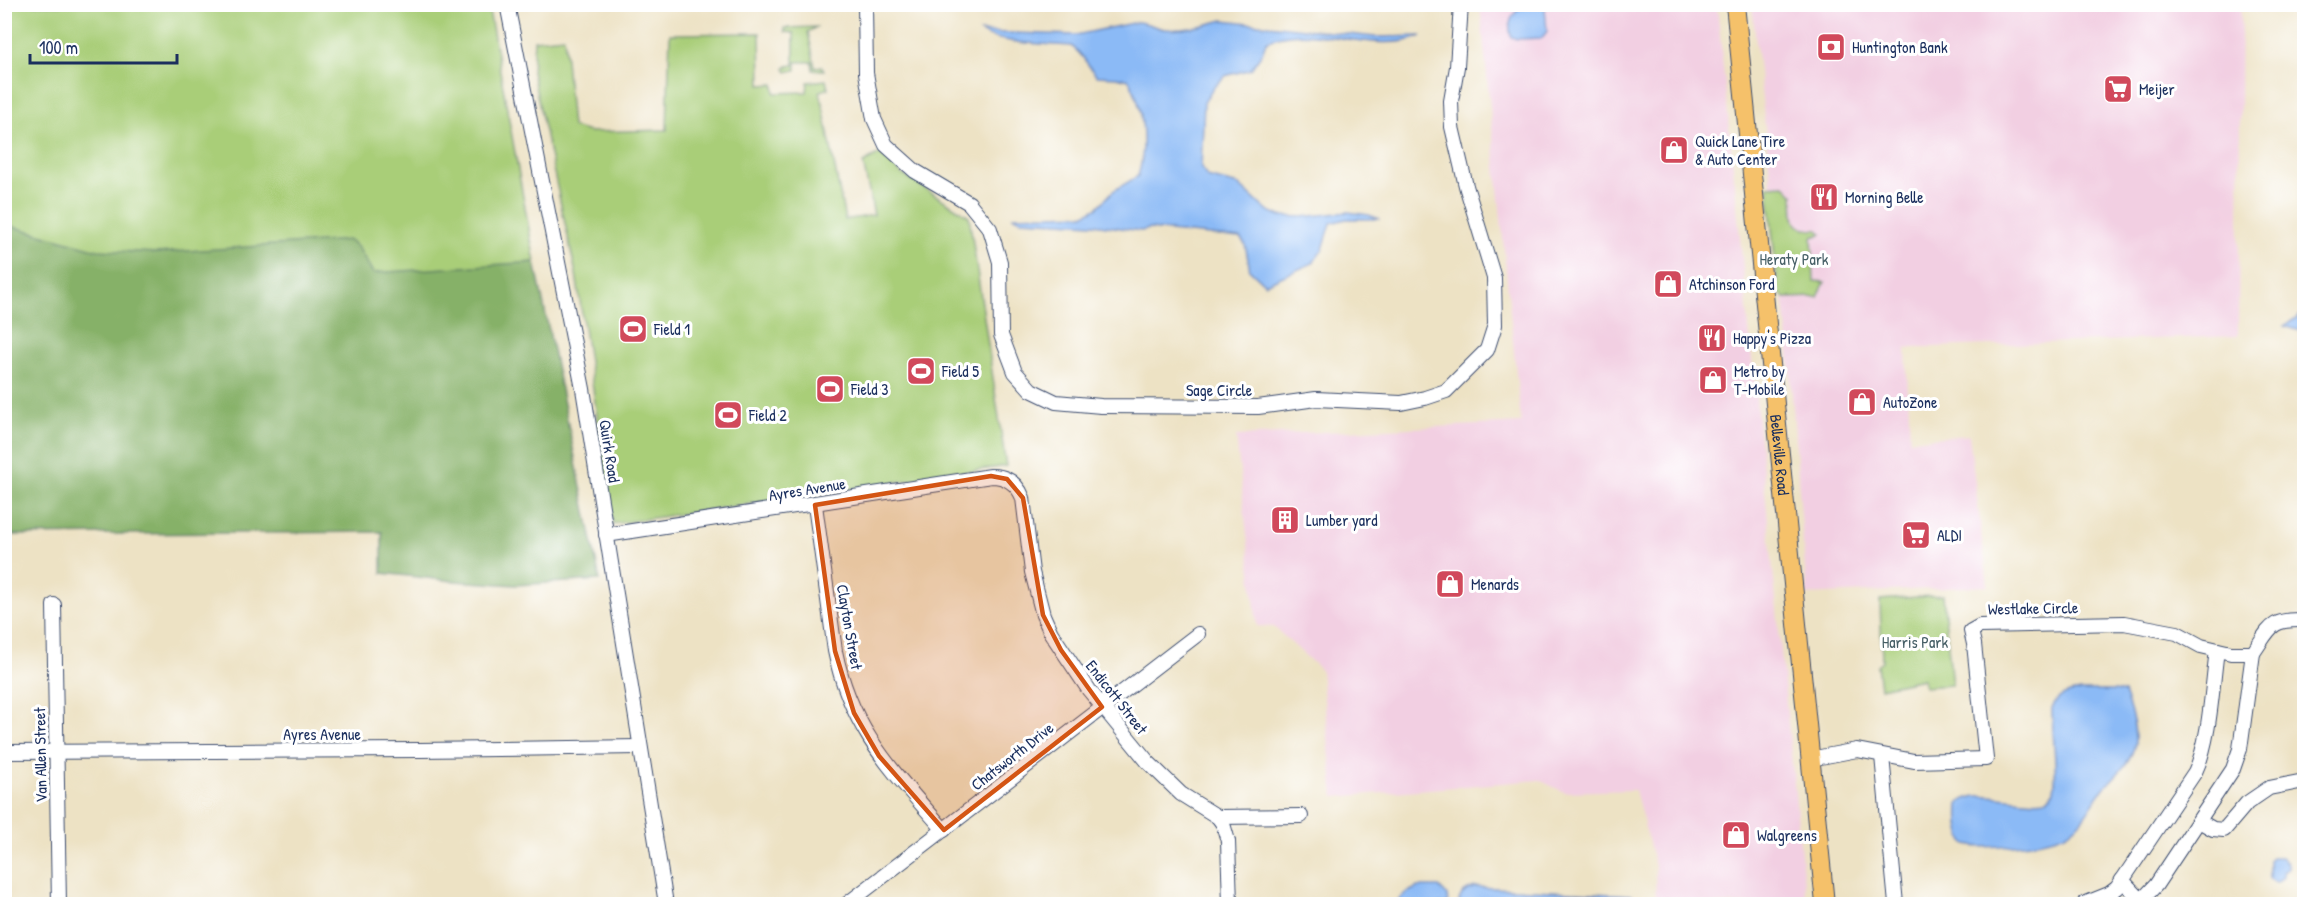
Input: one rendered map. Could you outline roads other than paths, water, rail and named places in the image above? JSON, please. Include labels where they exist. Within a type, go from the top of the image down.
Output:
[{"type":"main road","name":"Belleville Road","points":[[1735,4],[1825,904]]},
{"type":"street","name":"Quirk Road","points":[[507,4],[583,389],[666,904]]},
{"type":"street","name":"Sage Circle","points":[[865,4],[866,73],[874,119],[886,145],[915,171],[969,203],[990,230],[1000,262],[1001,335],[1015,372],[1031,390],[1056,402],[1101,406],[1247,407],[1316,399],[1401,403],[1425,398],[1446,391],[1486,350],[1496,325],[1494,278],[1466,186],[1452,127],[1451,101],[1457,67],[1461,4]]},
{"type":"street","name":"Ayres Avenue","points":[[606,535],[815,505],[991,476],[1011,481]]},
{"type":"street","name":"Endicott Street","points":[[1011,481],[1023,498],[1032,572],[1043,615],[1061,650],[1102,706],[1156,771],[1182,794],[1218,817]]},
{"type":"street","name":"Clayton Street","points":[[815,505],[835,651],[854,712],[879,756],[944,830]]},
{"type":"street","name":"Van Allen Street","points":[[54,605],[59,904]]},
{"type":"street","points":[[2122,880],[2140,903],[2156,885],[2234,770],[2241,749],[2253,653],[2272,625],[2286,619],[2304,620]]},
{"type":"street","name":"Westlake Circle","points":[[1810,759],[1857,750],[1914,761],[1986,759],[1974,644],[1971,637],[1971,631],[1980,626],[2124,623],[2177,633],[2201,646],[2217,650],[2231,653],[2253,653]]},
{"type":"street","name":"Chatsworth Drive","points":[[847,904],[1198,634]]},
{"type":"street","points":[[2084,904],[2109,894],[2122,880],[2200,761],[2217,650]]},
{"type":"street","name":"Ayres Avenue","points":[[4,752],[488,750],[639,747]]},
{"type":"street","points":[[1882,756],[1896,904]]},
{"type":"street","points":[[2199,821],[2213,829],[2224,830],[2247,803],[2269,788],[2304,781]]},
{"type":"street","points":[[1218,817],[1300,816]]},
{"type":"street","points":[[1218,817],[1223,824],[1228,841],[1230,904]]},
{"type":"water","points":[[1523,5],[1542,5],[1545,8],[1547,31],[1542,38],[1517,39],[1511,37],[1511,19]]},
{"type":"water","points":[[1223,20],[1375,37],[1422,36],[1383,43],[1300,34],[1282,36],[1266,42],[1262,53],[1251,69],[1225,76],[1212,89],[1204,103],[1201,167],[1207,177],[1239,185],[1265,209],[1280,216],[1302,217],[1348,212],[1380,219],[1346,219],[1331,223],[1323,249],[1313,263],[1265,284],[1250,270],[1245,244],[1240,238],[1149,229],[1141,231],[1093,224],[1021,220],[1012,216],[1085,214],[1098,207],[1113,191],[1138,176],[1143,140],[1141,114],[1129,80],[1097,76],[1079,52],[1071,46],[1010,41],[980,32],[1076,35],[1137,22],[1161,28],[1180,29]]},
{"type":"water","points":[[2304,313],[2304,332],[2284,326]]},
{"type":"water","points":[[2080,691],[2124,693],[2134,723],[2135,742],[2134,749],[2123,767],[2104,788],[2080,822],[2062,835],[2020,844],[1988,847],[1966,845],[1959,825],[1959,803],[1967,798],[1988,796],[2035,801],[2045,800],[2051,796],[2055,779],[2052,708],[2060,697]]},
{"type":"water","points":[[2281,857],[2288,864],[2288,869],[2283,872],[2283,878],[2276,883],[2269,878],[2269,859]]},
{"type":"water","points":[[1418,887],[1439,887],[1447,895],[1448,904],[1397,904],[1402,896]]},
{"type":"water","points":[[1475,887],[1631,895],[1638,904],[1459,904],[1462,895]]},
{"type":"place","name":"Huntington Bank","points":[[1831,47]]},
{"type":"place","name":"Meijer","points":[[2118,89]]},
{"type":"place","name":"Quick Lane Tire & Auto Center","points":[[1674,150]]},
{"type":"place","name":"Morning Belle","points":[[1824,197]]},
{"type":"place","name":"Atchinson Ford","points":[[1668,284]]},
{"type":"place","name":"Field 1","points":[[633,329]]},
{"type":"place","name":"Happy's Pizza","points":[[1712,338]]},
{"type":"place","name":"Field 5","points":[[921,371]]},
{"type":"place","name":"Metro by T-Mobile","points":[[1713,380]]},
{"type":"place","name":"Field 3","points":[[830,389]]},
{"type":"place","name":"AutoZone","points":[[1862,402]]},
{"type":"place","name":"Field 2","points":[[728,415]]},
{"type":"place","name":"Lumber yard","points":[[1285,520]]},
{"type":"place","name":"ALDI","points":[[1916,535]]},
{"type":"place","name":"Menards","points":[[1450,584]]},
{"type":"place","name":"Walgreens","points":[[1736,835]]},
{"type":"park label","name":"Heraty Park","points":[[1794,259]]},
{"type":"park label","name":"Harris Park","points":[[1915,642]]}]
